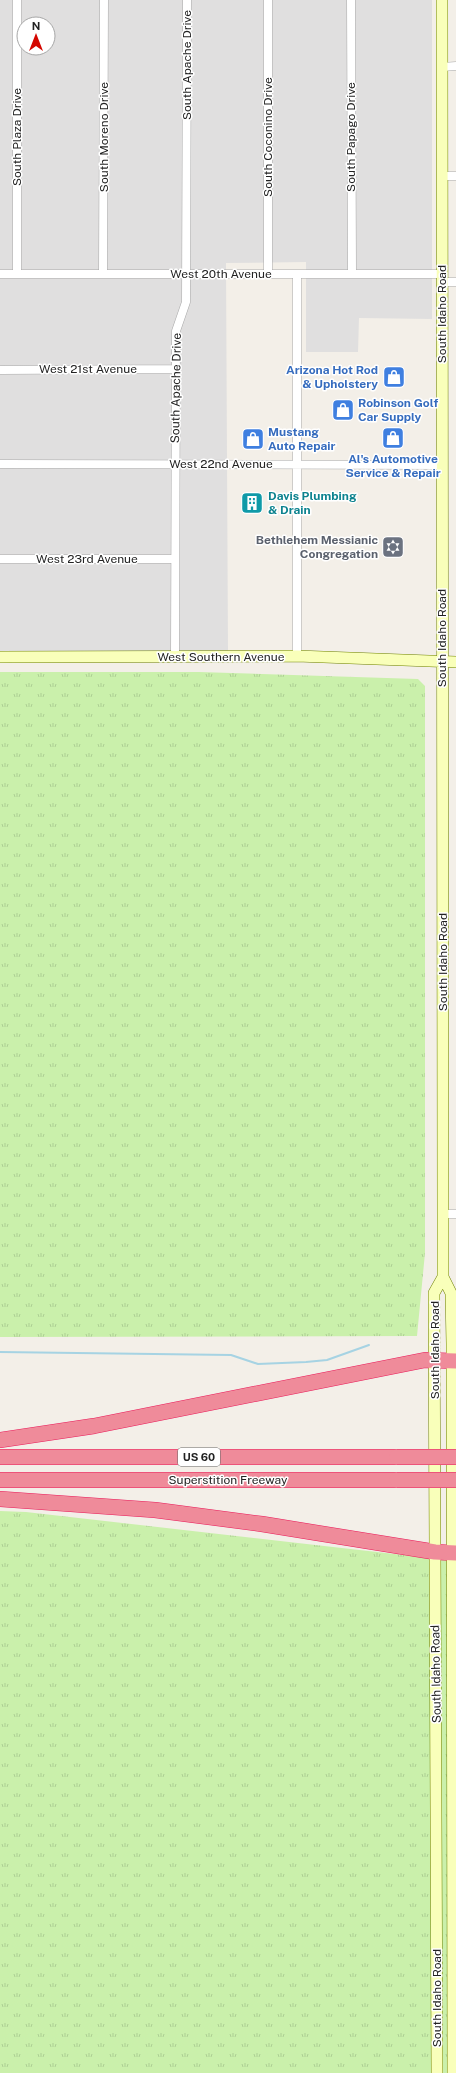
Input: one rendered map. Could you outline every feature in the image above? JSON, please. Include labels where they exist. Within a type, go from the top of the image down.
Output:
[{"type":"highway","points":[[0,1440],[94,1426],[435,1360],[454,1361]]},
{"type":"highway","name":"Superstition Freeway","points":[[0,1457],[456,1457]]},
{"type":"highway","name":"Superstition Freeway","points":[[0,1480],[456,1480]]},
{"type":"highway","points":[[0,1499],[155,1510],[262,1524],[435,1552],[454,1552]]},
{"type":"main road","name":"South Idaho Road","points":[[442,0],[443,1276],[451,1293],[454,1361],[453,2073]]},
{"type":"main road","name":"West Southern Avenue","points":[[0,657],[297,656],[456,662]]},
{"type":"main road","name":"South Idaho Road","points":[[437,2073],[434,1293],[443,1276]]},
{"type":"street","name":"South Plaza Drive","points":[[17,274],[18,0]]},
{"type":"street","name":"South Moreno Drive","points":[[103,273],[104,0]]},
{"type":"street","name":"South Apache Drive","points":[[175,657],[176,331],[186,302],[187,274],[187,0]]},
{"type":"street","name":"South Coconino Drive","points":[[268,0],[268,274]]},
{"type":"street","name":"South Papago Drive","points":[[351,0],[352,273]]},
{"type":"street","points":[[442,66],[456,66]]},
{"type":"street","points":[[442,176],[456,176]]},
{"type":"street","name":"West 20th Avenue","points":[[0,274],[352,273],[442,278],[456,282]]},
{"type":"street","points":[[297,656],[298,274]]},
{"type":"street","name":"West 21st Avenue","points":[[0,370],[176,369]]},
{"type":"street","name":"West 22nd Avenue","points":[[0,464],[442,465]]},
{"type":"street","name":"West 23rd Avenue","points":[[0,559],[175,559]]},
{"type":"street","points":[[443,1214],[456,1214]]},
{"type":"shaded area","points":[[0,0],[432,0],[432,319],[359,318],[358,352],[306,352],[306,262],[226,263],[228,651],[0,652]]},
{"type":"green space","points":[[0,672],[199,672],[418,679],[425,686],[425,1253],[417,1336],[0,1337]]},
{"type":"green space","points":[[0,1511],[26,1512],[456,1561],[456,2073],[0,2073]]},
{"type":"waterway","points":[[0,1352],[231,1355],[258,1364],[327,1360],[369,1345]]},
{"type":"place","name":"Arizona Hot Rod & Upholstery","points":[[394,377]]},
{"type":"place","name":"Robinson Golf Car Supply","points":[[343,410]]},
{"type":"place","name":"Al's Automotive Service & Repair","points":[[393,438]]},
{"type":"place","name":"Mustang Auto Repair","points":[[253,439]]},
{"type":"place","name":"Davis Plumbing & Drain","points":[[252,503]]},
{"type":"place","name":"Bethlehem Messianic Congregation","points":[[393,547]]}]
